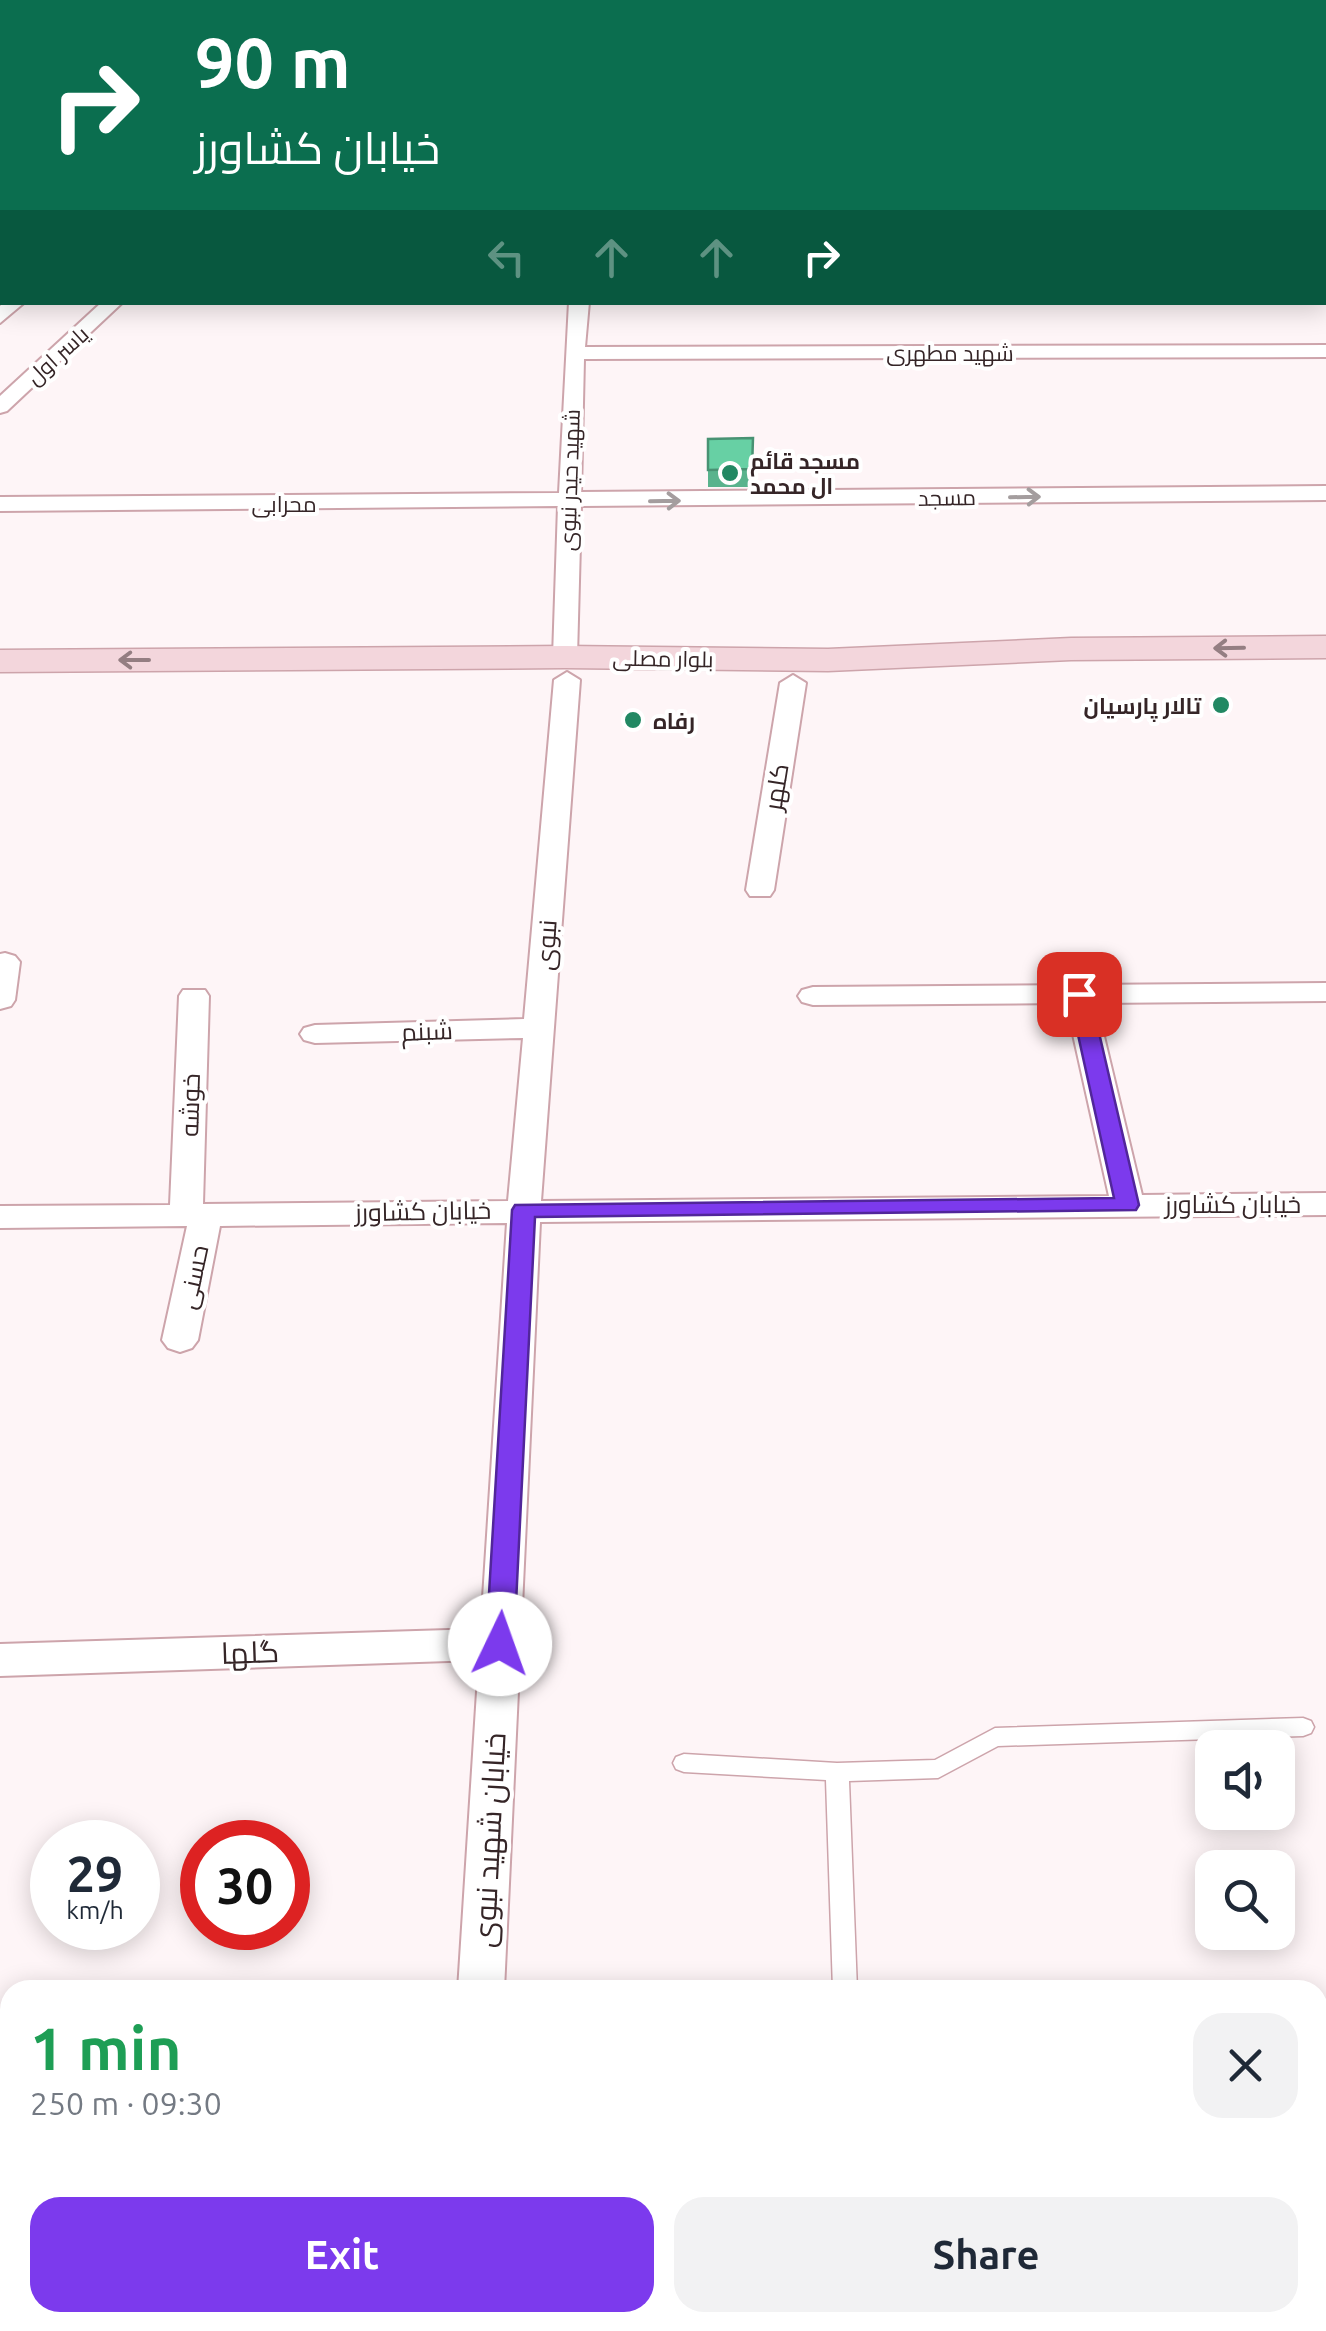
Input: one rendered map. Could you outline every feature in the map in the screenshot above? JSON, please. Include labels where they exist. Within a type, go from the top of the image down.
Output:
[{"type":"main road","name":"بلوار مصلی","points":[[0,688],[1071,649],[1326,647]]},
{"type":"main road","name":"بلوار مصلی","points":[[0,661],[566,668],[793,684],[1326,674]]},
{"type":"street","name":"یاسر اول","points":[[0,407],[111,305]]},
{"type":"street","name":"شهید حیدر نبوی","points":[[566,668],[568,502],[579,305]]},
{"type":"street","name":"شهید مطهری","points":[[574,353],[1326,351]]},
{"type":"street","name":"مسجد","points":[[568,502],[1326,493]]},
{"type":"street","name":"محرابی","points":[[0,504],[568,502]]},
{"type":"street","name":"نبوی","points":[[524,1210],[566,668]]},
{"type":"street","name":"کلهر","points":[[760,890],[793,684]]},
{"type":"street","points":[[0,1000],[5,962]]},
{"type":"street","points":[[813,996],[1326,992]]},
{"type":"street","points":[[1079,994],[1128,1205]]},
{"type":"street","name":"خوشه","points":[[194,996],[196,1214]]},
{"type":"street","name":"شبنم","points":[[314,1034],[540,1028]]},
{"type":"street","name":"خیابان کشاورز","points":[[0,1217],[1326,1204]]},
{"type":"street","name":"خیابان شهید نبوی","points":[[482,1980],[524,1210]]},
{"type":"street","name":"حسنی","points":[[180,1340],[196,1214]]},
{"type":"street","name":"گلها","points":[[0,1660],[500,1644]]},
{"type":"lane","points":[[684,1763],[837,1772],[938,1769],[995,1737],[1303,1728]]},
{"type":"lane","points":[[837,1772],[845,1980]]},
{"type":"building","points":[[753,438],[752,469],[708,470],[708,439]]},
{"type":"place","name":"مسجد قائم ال محمد","points":[[730,473]]},
{"type":"place","name":"تالار پارسیان","points":[[1221,705]]},
{"type":"place","name":"رفاه","points":[[633,720]]},
{"type":"route","points":[[500,1644],[524,1210],[1128,1205],[1079,994]]}]
